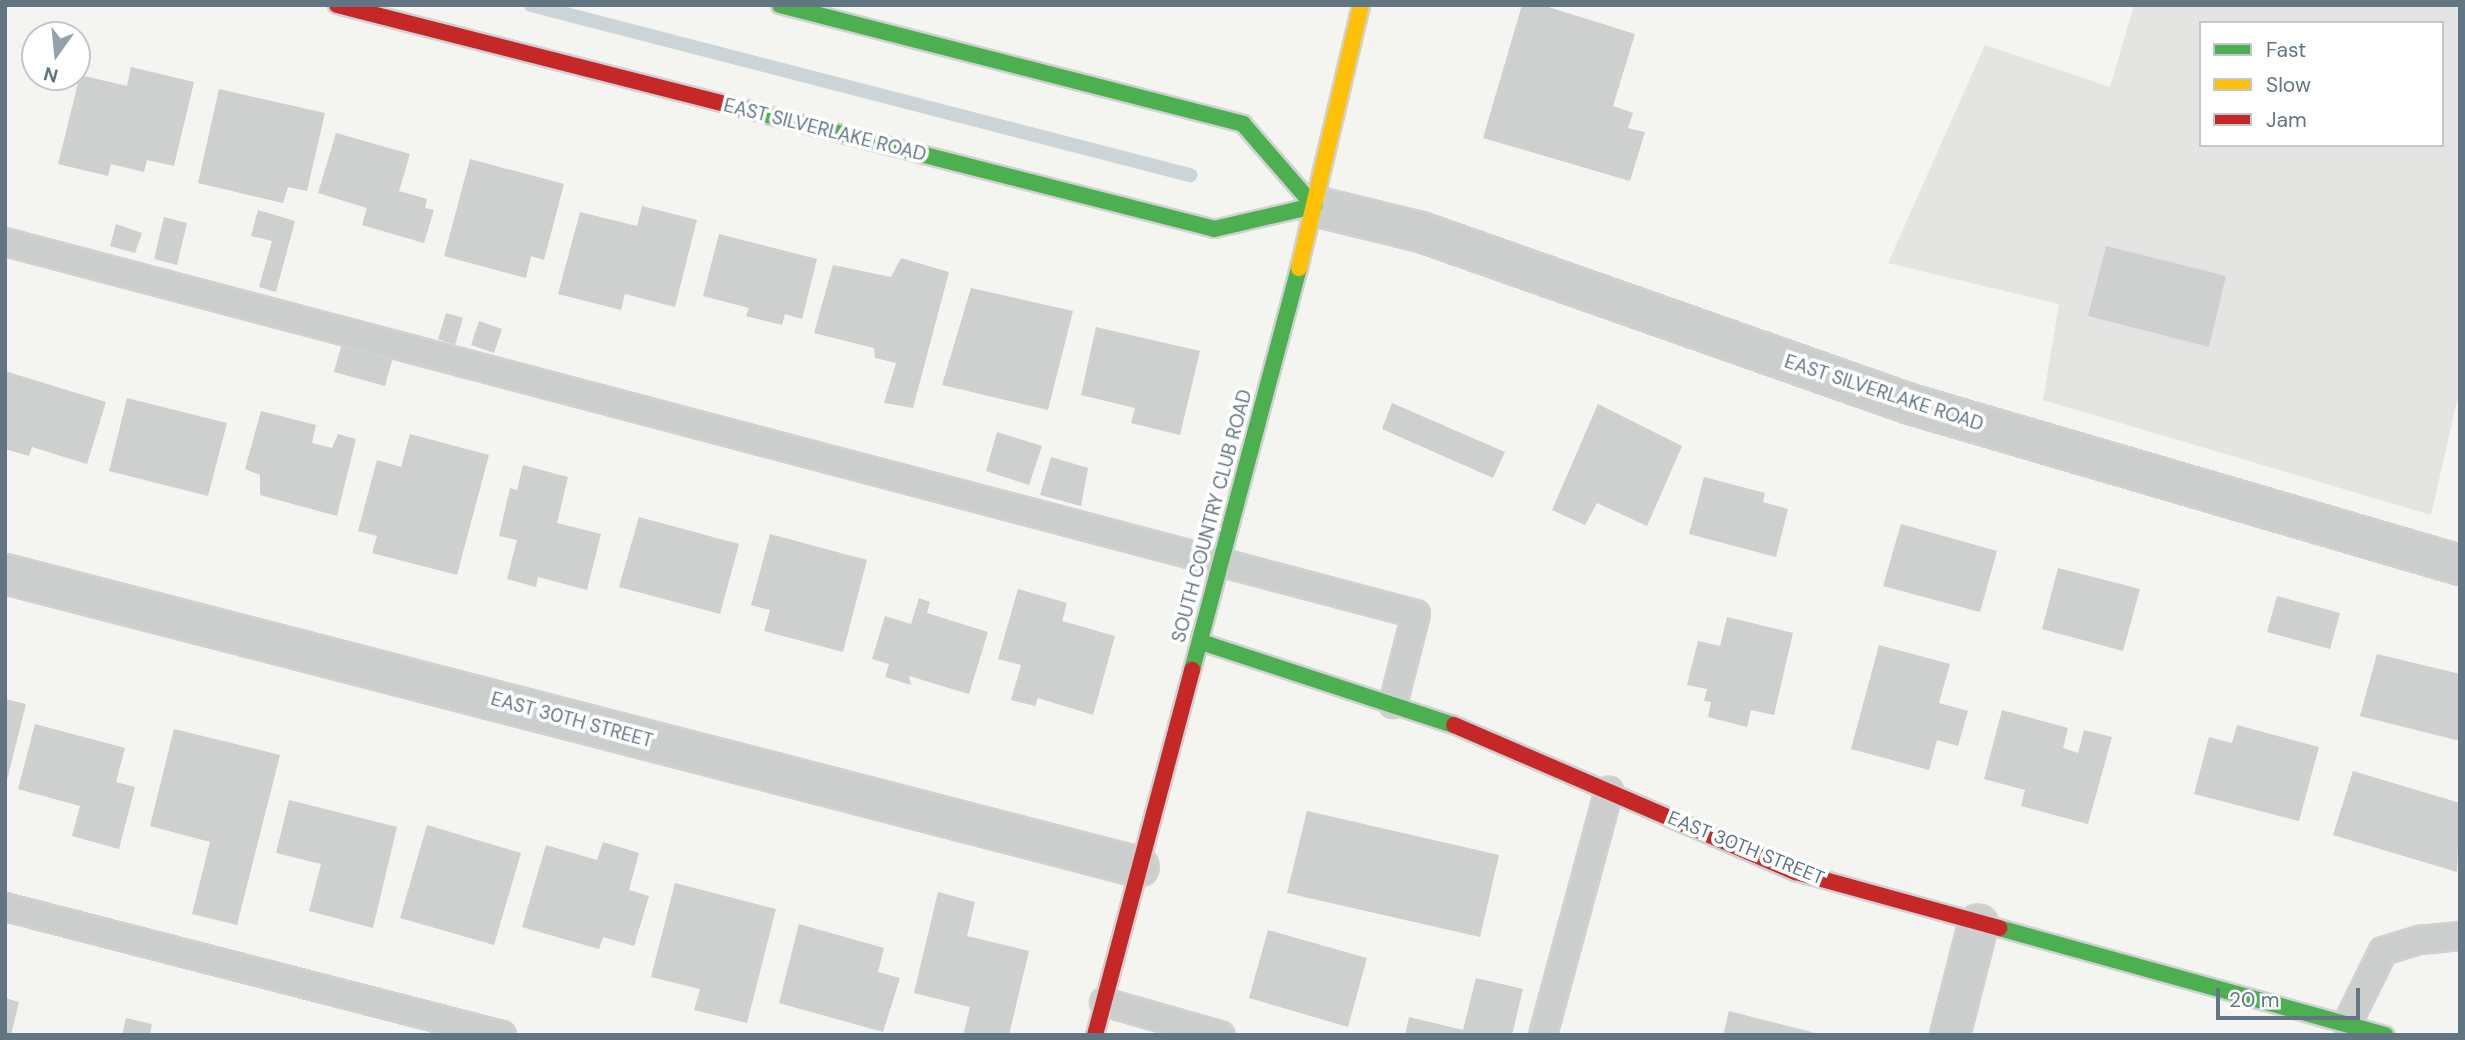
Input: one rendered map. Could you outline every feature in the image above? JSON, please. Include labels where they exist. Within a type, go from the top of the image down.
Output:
[{"type":"street","name":"EAST SILVERLAKE ROAD","points":[[337,5],[1214,229],[1314,206],[1421,232],[1910,404],[2460,565]]},
{"type":"street","points":[[780,5],[1243,124],[1314,206]]},
{"type":"street","name":"SOUTH COUNTRY CLUB ROAD","points":[[1095,1035],[1202,642],[1302,258],[1361,5]]},
{"type":"street","name":"EAST 30TH STREET","points":[[5,574],[1139,867]]},
{"type":"street","name":"EAST 30TH STREET","points":[[1202,642],[1442,720],[1796,873],[2385,1035]]},
{"type":"street","points":[[1950,1035],[1978,925]]},
{"type":"lane","points":[[5,242],[1416,614],[1393,704]]},
{"type":"lane","points":[[1543,1035],[1609,791]]},
{"type":"lane","points":[[5,907],[502,1035]]},
{"type":"lane","points":[[2347,1024],[2383,951],[2420,940],[2460,936]]},
{"type":"lane","points":[[1104,1002],[1220,1035]]},
{"type":"shaded area","points":[[2134,5],[2460,5],[2460,388],[2431,515],[2043,400],[2059,304],[1888,263],[1985,45],[2110,87]]},
{"type":"building","points":[[1522,5],[1542,5],[1635,34],[1613,106],[1633,113],[1628,128],[1645,132],[1630,181],[1483,138]]},
{"type":"building","points":[[131,67],[194,82],[174,166],[147,160],[144,172],[111,164],[108,176],[58,164],[76,91],[91,91],[91,78],[127,86]]},
{"type":"building","points":[[219,89],[325,113],[307,191],[288,187],[283,203],[198,183]]},
{"type":"building","points":[[336,133],[410,154],[399,191],[427,199],[425,208],[434,210],[424,243],[362,225],[367,208],[318,193]]},
{"type":"building","points":[[470,159],[564,184],[544,260],[531,256],[526,278],[444,256]]},
{"type":"building","points":[[642,206],[697,220],[675,307],[625,294],[621,310],[558,294],[580,212],[637,226]]},
{"type":"building","points":[[258,210],[295,221],[276,292],[259,287],[272,241],[251,236]]},
{"type":"building","points":[[164,217],[187,223],[177,265],[154,259]]},
{"type":"building","points":[[116,224],[142,233],[135,253],[110,246]]},
{"type":"building","points":[[719,234],[817,259],[802,319],[785,314],[782,325],[746,316],[749,308],[703,296]]},
{"type":"building","points":[[2106,246],[2226,276],[2209,347],[2088,316]]},
{"type":"building","points":[[901,258],[949,272],[913,408],[884,403],[896,363],[875,358],[874,348],[814,333],[833,265],[891,277]]},
{"type":"building","points":[[971,288],[1073,311],[1048,410],[942,385]]},
{"type":"building","points":[[446,313],[463,318],[455,345],[438,339]]},
{"type":"building","points":[[479,321],[502,329],[494,353],[471,345]]},
{"type":"building","points":[[1096,327],[1200,351],[1180,435],[1131,423],[1135,408],[1081,395]]},
{"type":"building","points":[[342,343],[393,357],[385,386],[334,372]]},
{"type":"building","points":[[5,371],[106,402],[87,464],[32,447],[29,456],[5,449]]},
{"type":"building","points":[[127,398],[227,423],[208,496],[109,471]]},
{"type":"building","points":[[1392,403],[1505,452],[1493,478],[1382,429]]},
{"type":"building","points":[[1598,404],[1682,446],[1647,526],[1597,503],[1585,525],[1552,510]]},
{"type":"building","points":[[261,411],[316,425],[312,443],[332,448],[338,434],[356,439],[337,516],[260,495],[260,475],[245,469]]},
{"type":"building","points":[[997,432],[1042,446],[1029,485],[986,471]]},
{"type":"building","points":[[410,434],[489,455],[457,575],[372,553],[377,536],[358,531],[377,460],[401,467]]},
{"type":"building","points":[[1051,457],[1088,468],[1081,506],[1040,495]]},
{"type":"building","points":[[523,465],[568,477],[557,523],[601,534],[587,590],[538,577],[536,587],[507,579],[517,540],[499,536],[510,488],[517,490]]},
{"type":"building","points":[[1704,477],[1765,493],[1763,502],[1788,509],[1776,557],[1689,534]]},
{"type":"building","points":[[639,517],[739,544],[720,614],[619,587]]},
{"type":"building","points":[[1901,524],[1997,551],[1980,612],[1883,586]]},
{"type":"building","points":[[770,534],[867,560],[843,652],[764,631],[770,610],[751,605]]},
{"type":"building","points":[[2058,568],[2140,589],[2123,651],[2042,629]]},
{"type":"building","points":[[1018,589],[1067,603],[1062,621],[1115,636],[1093,715],[1038,698],[1035,706],[1011,700],[1021,665],[998,659]]},
{"type":"building","points":[[2277,596],[2340,613],[2330,649],[2267,632]]},
{"type":"building","points":[[919,598],[930,602],[927,613],[988,632],[969,694],[909,676],[911,685],[885,677],[889,664],[872,659],[885,616],[911,624]]},
{"type":"building","points":[[1727,617],[1793,633],[1774,715],[1751,710],[1747,727],[1708,717],[1711,702],[1704,701],[1707,689],[1687,685],[1698,641],[1720,646]]},
{"type":"building","points":[[1879,645],[1950,664],[1939,703],[1968,711],[1958,746],[1937,740],[1929,770],[1851,749]]},
{"type":"building","points":[[2377,654],[2460,674],[2460,741],[2360,716]]},
{"type":"building","points":[[5,699],[26,704],[6,784],[5,784]]},
{"type":"building","points":[[2002,710],[2068,728],[2063,748],[2078,753],[2084,730],[2112,737],[2088,824],[2021,806],[2025,790],[1984,779]]},
{"type":"building","points":[[35,724],[125,748],[116,782],[135,787],[119,849],[72,836],[80,806],[18,789]]},
{"type":"building","points":[[2237,725],[2319,747],[2299,821],[2194,794],[2209,737],[2232,743]]},
{"type":"building","points":[[174,729],[280,755],[237,925],[192,914],[210,842],[150,826]]},
{"type":"building","points":[[2353,771],[2460,803],[2457,872],[2333,835]]},
{"type":"building","points":[[289,800],[397,827],[373,928],[309,911],[321,864],[276,853]]},
{"type":"building","points":[[1307,811],[1499,855],[1480,937],[1287,893]]},
{"type":"building","points":[[427,825],[521,853],[494,945],[400,918]]},
{"type":"building","points":[[603,842],[639,853],[629,890],[649,896],[634,946],[603,937],[599,949],[522,927],[546,845],[597,860]]},
{"type":"building","points":[[675,883],[776,909],[747,1023],[694,1010],[700,989],[651,977]]},
{"type":"building","points":[[938,892],[975,902],[967,936],[1029,951],[1009,1035],[963,1035],[970,1007],[914,993]]},
{"type":"building","points":[[799,924],[884,948],[878,972],[900,978],[883,1032],[779,1003]]},
{"type":"building","points":[[1268,930],[1367,958],[1348,1027],[1249,998]]},
{"type":"building","points":[[1476,978],[1523,989],[1512,1035],[1405,1035],[1409,1017],[1463,1030]]},
{"type":"building","points":[[5,998],[19,1002],[11,1035],[5,1035]]},
{"type":"building","points":[[1729,1011],[1819,1034],[1819,1035],[1723,1035]]},
{"type":"building","points":[[126,1018],[152,1024],[150,1035],[122,1035]]},
{"type":"waterway","points":[[531,5],[1190,175]]},
{"type":"traffic: fast","points":[[780,5],[1243,124],[1314,206]]},
{"type":"traffic: fast","points":[[748,110],[1214,229],[1314,206]]},
{"type":"traffic: fast","points":[[1192,670],[1299,268]]},
{"type":"traffic: fast","points":[[1201,642],[1454,725]]},
{"type":"traffic: fast","points":[[1999,928],[2385,1035]]},
{"type":"traffic: slow","points":[[1299,268],[1361,5]]},
{"type":"traffic: jam","points":[[337,5],[748,110]]},
{"type":"traffic: jam","points":[[1095,1035],[1192,670]]},
{"type":"traffic: jam","points":[[1454,725],[1796,872],[1999,928]]}]
